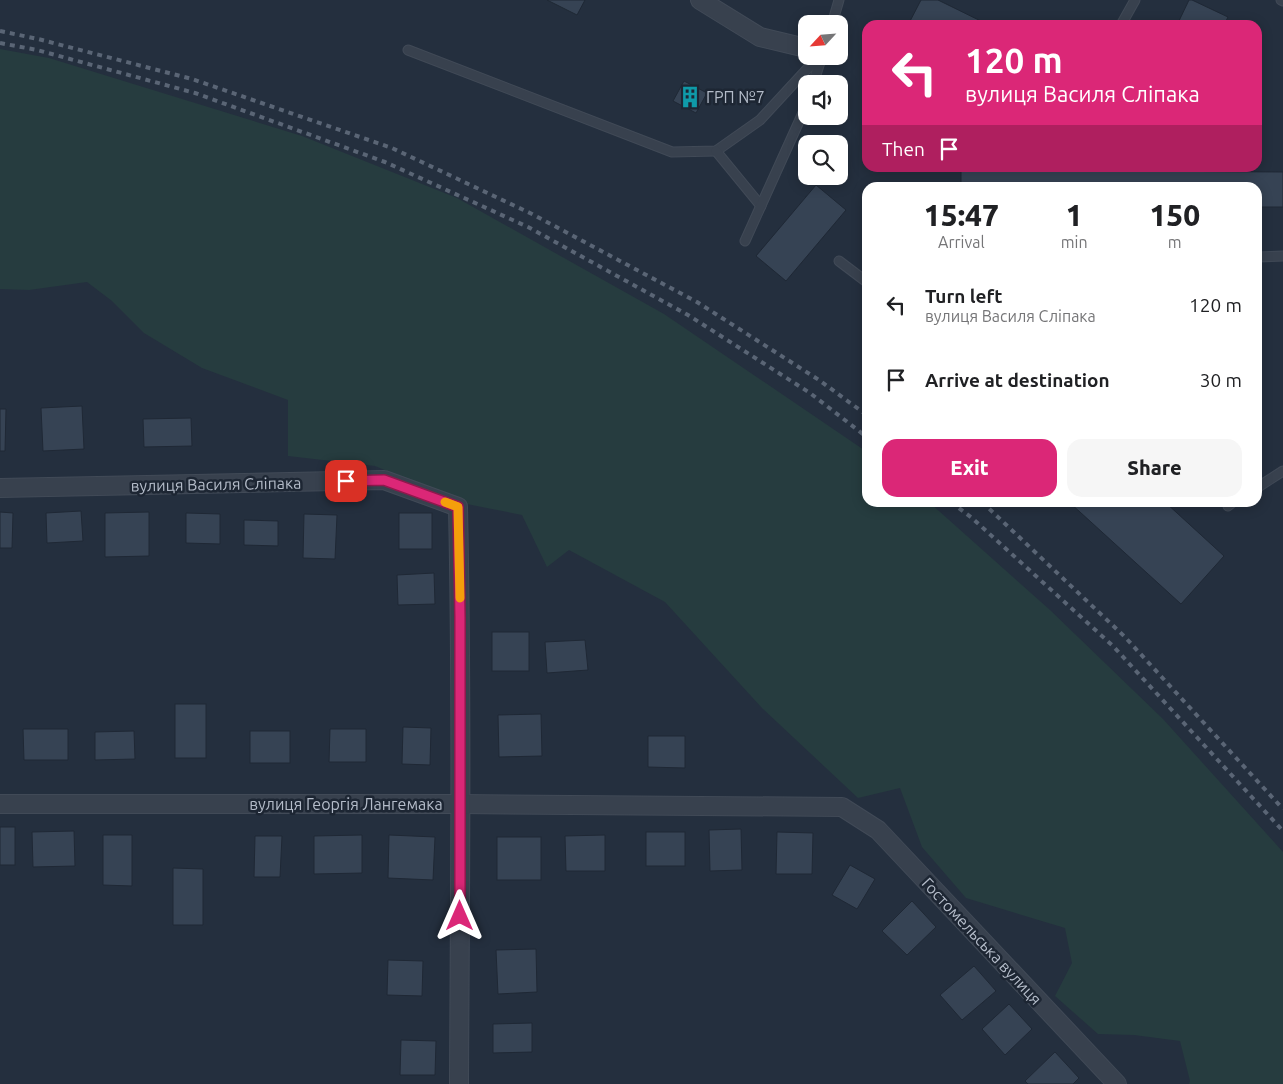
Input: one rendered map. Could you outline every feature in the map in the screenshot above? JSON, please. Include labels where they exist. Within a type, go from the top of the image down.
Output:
[{"type":"street","points":[[700,0],[760,37],[798,46]]},
{"type":"street","name":"вулиця Василя Сліпака","points":[[0,488],[384,480],[458,507],[460,804]]},
{"type":"street","name":"вулиця Георгія Лангемака","points":[[0,804],[460,804],[842,807]]},
{"type":"street","points":[[459,1084],[460,804]]},
{"type":"street","name":"Гостомельська вулиця","points":[[842,807],[878,830],[1117,1084]]},
{"type":"lane","points":[[835,15],[839,0]]},
{"type":"lane","points":[[1124,20],[1135,0]]},
{"type":"lane","points":[[408,50],[672,152],[716,151],[760,120],[812,65]]},
{"type":"lane","points":[[745,241],[798,124]]},
{"type":"lane","points":[[716,151],[761,206]]},
{"type":"lane","points":[[1262,257],[1283,256]]},
{"type":"lane","points":[[839,261],[862,278]]},
{"type":"lane","points":[[1262,484],[1283,471]]},
{"type":"green space","points":[[0,49],[49,58],[302,136],[457,198],[664,314],[862,449],[862,507],[934,507],[1050,610],[1163,719],[1283,852],[1283,1084],[1189,1084],[1190,1081],[1180,1041],[1134,1035],[1098,1034],[1055,996],[1072,963],[1065,928],[966,898],[922,847],[900,788],[858,798],[762,708],[665,602],[569,550],[547,567],[522,515],[467,504],[375,466],[288,456],[288,400],[202,368],[144,333],[112,301],[87,282],[29,290],[0,289]]},
{"type":"building","points":[[547,0],[585,0],[577,15]]},
{"type":"building","points":[[921,0],[938,0],[979,20],[911,20]]},
{"type":"building","points":[[1189,0],[1228,17],[1226,20],[1179,20]]},
{"type":"building","name":"ГРП №7","points":[[684,81],[707,93],[696,113],[673,101]]},
{"type":"building","points":[[961,172],[1283,172],[1283,207],[1262,207],[1262,182],[961,182]]},
{"type":"building","points":[[816,185],[846,210],[786,281],[756,256]]},
{"type":"building","points":[[82,406],[84,449],[43,451],[41,408]]},
{"type":"building","points":[[0,409],[6,409],[5,451],[0,451]]},
{"type":"building","points":[[191,418],[192,446],[144,447],[143,419]]},
{"type":"building","points":[[1074,507],[1170,507],[1224,556],[1181,604]]},
{"type":"building","points":[[81,511],[83,541],[47,543],[46,513]]},
{"type":"building","points":[[0,512],[13,513],[12,548],[0,548]]},
{"type":"building","points":[[149,512],[149,556],[105,557],[105,513]]},
{"type":"building","points":[[186,513],[220,514],[220,544],[186,543]]},
{"type":"building","points":[[399,513],[432,513],[432,549],[399,549]]},
{"type":"building","points":[[304,514],[337,515],[335,559],[303,558]]},
{"type":"building","points":[[244,520],[278,521],[278,546],[244,545]]},
{"type":"building","points":[[434,573],[435,604],[398,605],[397,575]]},
{"type":"building","points":[[492,632],[529,632],[529,671],[492,671]]},
{"type":"building","points":[[585,640],[588,670],[547,673],[545,642]]},
{"type":"building","points":[[175,704],[206,704],[206,758],[175,758]]},
{"type":"building","points":[[541,714],[542,756],[499,757],[498,715]]},
{"type":"building","points":[[403,727],[431,728],[430,765],[402,764]]},
{"type":"building","points":[[23,729],[68,729],[68,760],[24,760]]},
{"type":"building","points":[[330,729],[366,729],[366,762],[329,762]]},
{"type":"building","points":[[134,731],[135,759],[95,760],[95,732]]},
{"type":"building","points":[[250,731],[290,731],[290,763],[250,763]]},
{"type":"building","points":[[648,736],[685,736],[685,768],[648,767]]},
{"type":"building","points":[[0,827],[15,827],[15,865],[0,865]]},
{"type":"building","points":[[741,829],[742,870],[710,871],[709,830]]},
{"type":"building","points":[[74,831],[75,866],[33,867],[32,832]]},
{"type":"building","points":[[646,832],[685,832],[685,866],[646,866]]},
{"type":"building","points":[[777,832],[813,833],[812,874],[776,874]]},
{"type":"building","points":[[103,835],[132,835],[132,886],[103,885]]},
{"type":"building","points":[[362,835],[362,873],[314,874],[314,836]]},
{"type":"building","points":[[389,835],[435,837],[433,880],[388,878]]},
{"type":"building","points":[[605,835],[605,871],[566,871],[565,836]]},
{"type":"building","points":[[255,836],[282,836],[280,877],[254,877]]},
{"type":"building","points":[[497,837],[541,837],[541,880],[497,880]]},
{"type":"building","points":[[850,865],[875,879],[857,909],[832,895]]},
{"type":"building","points":[[173,868],[203,869],[203,925],[173,925]]},
{"type":"building","points":[[912,901],[936,927],[907,955],[882,931]]},
{"type":"building","points":[[536,949],[537,992],[498,994],[496,950]]},
{"type":"building","points":[[388,960],[423,961],[422,996],[387,995]]},
{"type":"building","points":[[974,966],[996,991],[962,1020],[940,995]]},
{"type":"building","points":[[1009,1004],[1032,1029],[1005,1055],[982,1029]]},
{"type":"building","points":[[532,1023],[532,1052],[493,1053],[493,1024]]},
{"type":"building","points":[[401,1040],[436,1041],[435,1075],[400,1075]]},
{"type":"building","points":[[1055,1052],[1079,1078],[1073,1084],[1028,1084],[1025,1081]]},
{"type":"railway","points":[[0,31],[192,79],[392,148],[532,214],[697,302],[819,380],[862,412]]},
{"type":"railway","points":[[0,43],[37,50],[195,93],[385,162],[528,227],[688,315],[810,393],[862,433]]},
{"type":"railway","points":[[958,507],[1113,646],[1283,831]]},
{"type":"railway","points":[[987,507],[1124,636],[1283,809]]},
{"type":"slow traffic","points":[[445,502],[458,507],[460,598]]},
{"type":"place","name":"ГРП №7","points":[[690,97]]},
{"type":"route","points":[[346,481],[384,480],[458,507],[460,916]]}]
